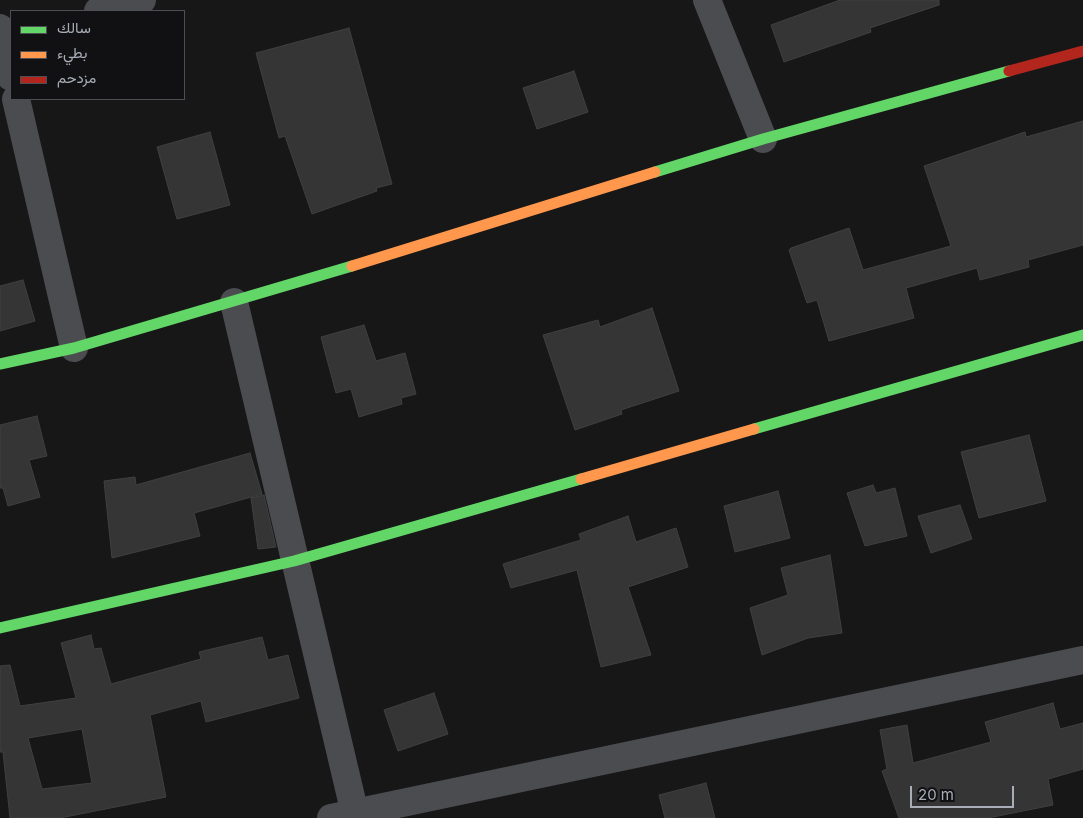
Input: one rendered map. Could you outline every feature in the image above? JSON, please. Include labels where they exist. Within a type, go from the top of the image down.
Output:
[{"type":"street","points":[[102,10],[142,0]]},
{"type":"street","points":[[706,0],[763,139]]},
{"type":"street","points":[[4,32],[10,71]]},
{"type":"street","points":[[0,364],[74,348],[234,302],[763,139],[1083,51]]},
{"type":"street","points":[[16,100],[74,348]]},
{"type":"street","points":[[234,302],[294,561],[347,816],[1083,660]]},
{"type":"street","points":[[0,628],[294,561],[1083,335]]},
{"type":"building","points":[[840,0],[939,0],[939,5],[870,28],[871,32],[784,62],[771,25]]},
{"type":"building","points":[[349,28],[392,184],[376,188],[377,191],[312,214],[285,136],[279,138],[256,53]]},
{"type":"building","points":[[574,71],[588,112],[537,129],[523,88]]},
{"type":"building","points":[[1083,121],[1083,245],[1028,260],[1029,267],[980,280],[977,268],[906,288],[914,318],[829,341],[817,300],[807,303],[789,250],[791,248],[849,228],[863,270],[951,246],[924,166],[1025,132],[1026,137]]},
{"type":"building","points":[[210,132],[230,205],[177,219],[157,147]]},
{"type":"building","points":[[23,280],[35,321],[0,331],[0,286]]},
{"type":"building","points":[[652,308],[679,391],[621,410],[622,414],[575,430],[543,335],[598,320],[600,327]]},
{"type":"building","points":[[364,325],[376,361],[405,353],[416,394],[401,398],[402,404],[359,417],[351,389],[336,393],[321,337]]},
{"type":"building","points":[[37,416],[47,456],[29,460],[40,497],[8,506],[3,488],[0,488],[0,425]]},
{"type":"building","points":[[1029,435],[1046,501],[979,518],[961,452]]},
{"type":"building","points":[[250,453],[262,494],[194,513],[200,536],[112,558],[104,481],[135,477],[136,485]]},
{"type":"building","points":[[873,485],[876,493],[895,488],[907,536],[865,546],[847,493]]},
{"type":"building","points":[[778,491],[790,538],[735,552],[724,506]]},
{"type":"building","points":[[264,495],[276,547],[258,549],[251,498]]},
{"type":"building","points":[[960,505],[972,539],[931,553],[918,516]]},
{"type":"building","points":[[628,516],[636,542],[676,528],[688,567],[628,587],[651,655],[601,667],[577,570],[511,588],[503,564],[581,540],[579,534]]},
{"type":"building","points":[[830,555],[842,633],[808,638],[762,655],[750,608],[788,595],[781,568]]},
{"type":"building","points":[[91,635],[94,649],[101,648],[111,684],[201,659],[199,652],[262,637],[268,660],[288,655],[299,698],[206,722],[201,701],[150,715],[166,797],[60,818],[10,818],[3,752],[0,752],[0,666],[10,665],[20,706],[76,698],[61,643]],"holes":[[[82,729],[92,783],[42,789],[28,738]]]},
{"type":"building","points":[[434,693],[448,734],[398,751],[384,710]]},
{"type":"building","points":[[1053,703],[1060,729],[1083,723],[1083,769],[1048,779],[1053,805],[988,818],[899,818],[882,771],[887,769],[880,730],[907,725],[913,763],[991,742],[985,722]]},
{"type":"building","points":[[706,783],[715,818],[665,818],[659,795]]},
{"type":"traffic: fast","points":[[655,172],[763,139],[1009,71]]},
{"type":"traffic: fast","points":[[0,364],[74,348],[352,266]]},
{"type":"traffic: fast","points":[[754,429],[1083,335]]},
{"type":"traffic: fast","points":[[0,628],[294,561],[581,479]]},
{"type":"traffic: slow","points":[[352,266],[655,172]]},
{"type":"traffic: slow","points":[[581,479],[754,429]]},
{"type":"traffic: jam","points":[[1009,71],[1083,51]]}]
